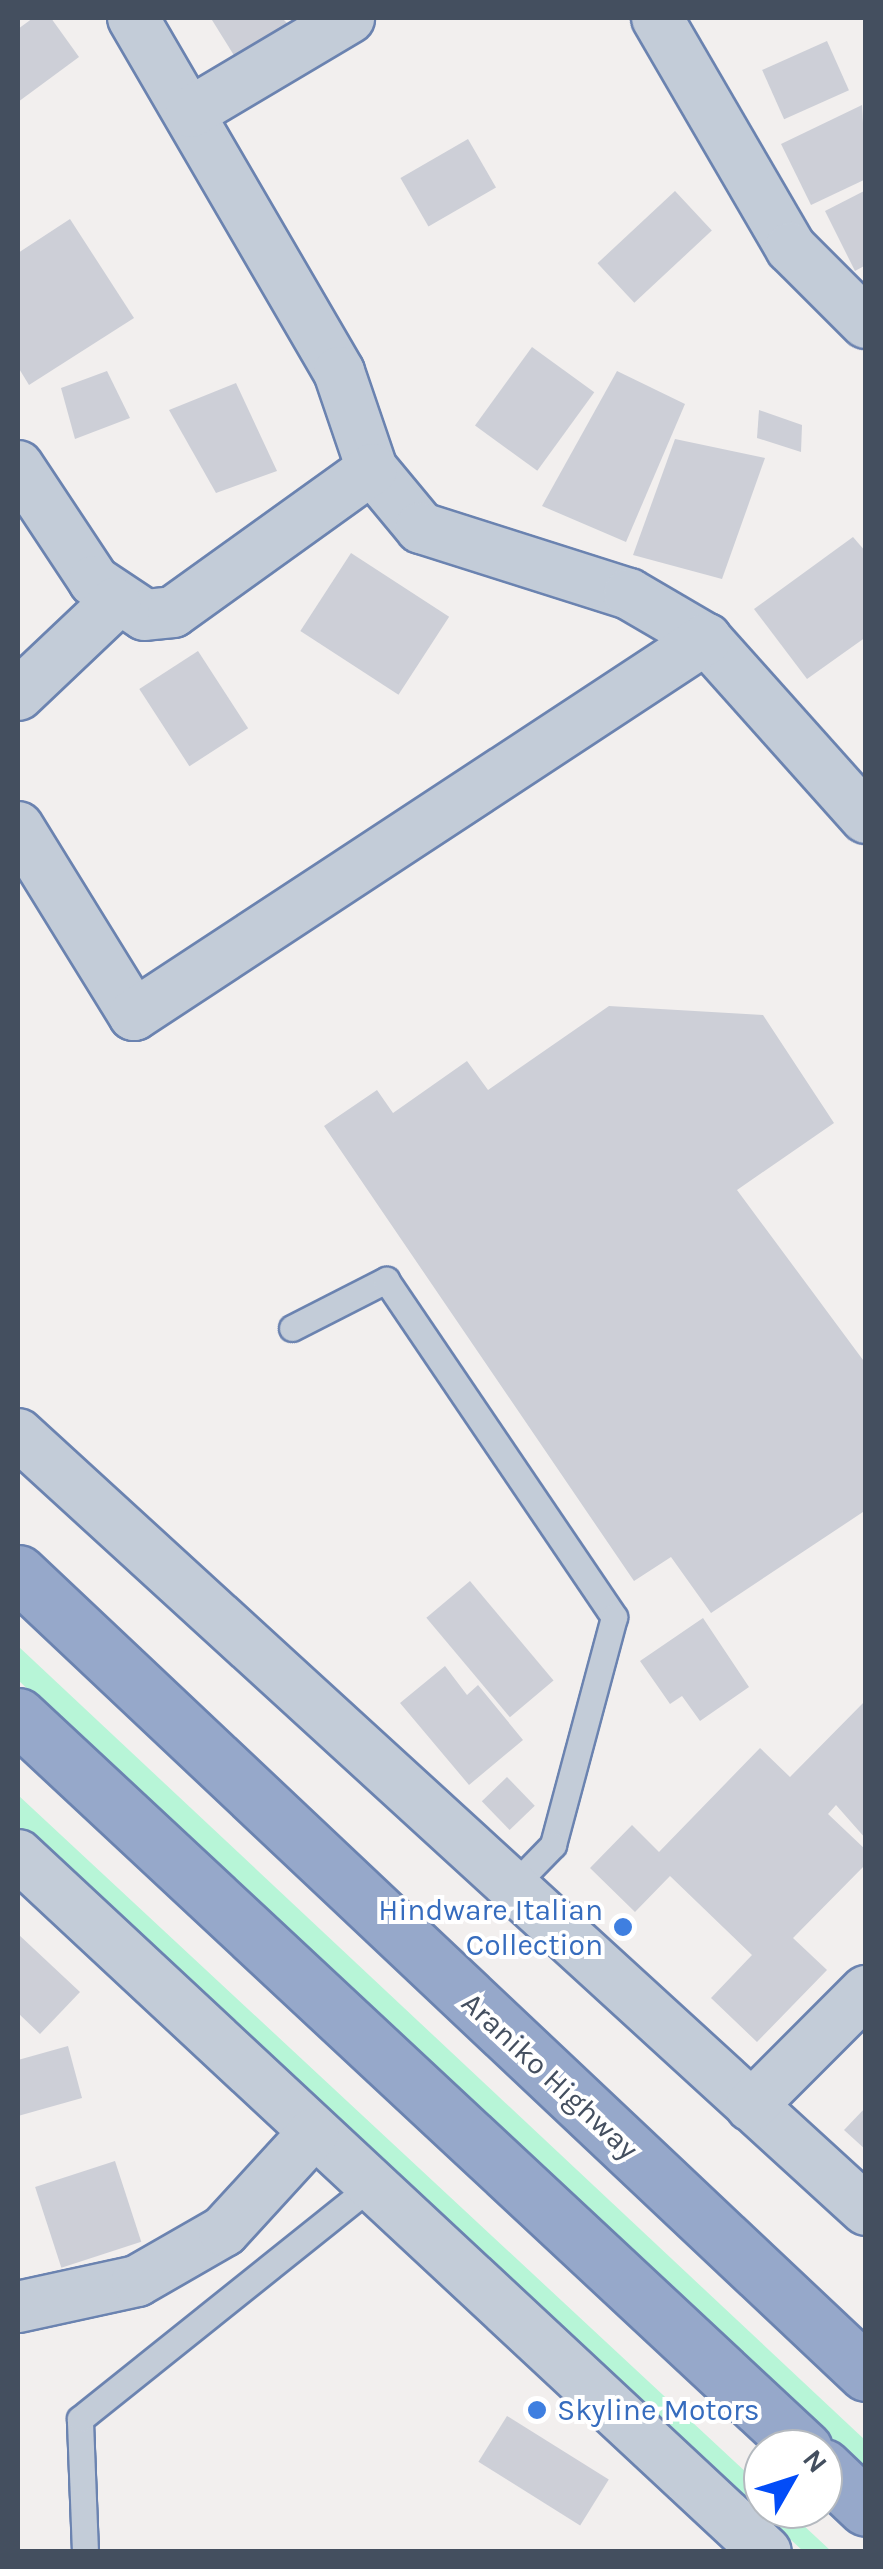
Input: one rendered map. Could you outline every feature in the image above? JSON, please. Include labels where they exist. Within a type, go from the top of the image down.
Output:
[{"type":"highway","name":"Araniko Highway","points":[[18,1573],[866,2373]]},
{"type":"highway","points":[[18,1716],[783,2429]]},
{"type":"highway","points":[[843,2486],[866,2508]]},
{"type":"street","points":[[132,18],[339,372],[372,469],[421,528],[629,594],[706,639],[866,818]]},
{"type":"street","points":[[190,112],[349,18]]},
{"type":"street","points":[[657,18],[791,248],[866,323]]},
{"type":"street","points":[[18,466],[115,603],[173,612],[372,469]]},
{"type":"street","points":[[18,695],[115,603]]},
{"type":"street","points":[[18,827],[134,1015],[706,639]]},
{"type":"street","points":[[18,1434],[866,2210]]},
{"type":"street","points":[[18,1855],[368,2188],[766,2552]]},
{"type":"street","points":[[752,2106],[866,1991]]},
{"type":"street","points":[[18,2307],[137,2281],[224,2231],[313,2134]]},
{"type":"lane","points":[[292,1328],[386,1280],[614,1618],[554,1845],[512,1887]]},
{"type":"lane","points":[[85,2552],[80,2419],[368,2188]]},
{"type":"green space","points":[[18,1646],[865,2440],[865,2478],[843,2457],[843,2429],[813,2429],[18,1680]]},
{"type":"green space","points":[[18,1795],[743,2469],[743,2496],[18,1826]]},
{"type":"green space","points":[[779,2529],[807,2529],[831,2551],[803,2551]]},
{"type":"building","points":[[33,18],[51,18],[79,57],[18,102],[18,29]]},
{"type":"building","points":[[282,18],[291,27],[235,57],[212,20]]},
{"type":"building","points":[[827,41],[849,90],[784,119],[762,70]]},
{"type":"building","points":[[862,105],[866,179],[811,205],[781,144]]},
{"type":"building","points":[[468,139],[496,187],[428,226],[400,178]]},
{"type":"building","points":[[866,190],[866,265],[855,271],[825,211]]},
{"type":"building","points":[[675,191],[712,230],[634,303],[597,263]]},
{"type":"building","points":[[70,219],[134,318],[29,385],[18,367],[18,253]]},
{"type":"building","points":[[532,347],[594,392],[537,471],[475,425]]},
{"type":"building","points":[[107,371],[130,418],[75,439],[61,388]]},
{"type":"building","points":[[617,371],[685,404],[626,542],[542,506]]},
{"type":"building","points":[[236,383],[277,471],[216,493],[169,410]]},
{"type":"building","points":[[759,410],[802,425],[801,452],[757,438]]},
{"type":"building","points":[[675,439],[765,458],[722,579],[633,555]]},
{"type":"building","points":[[853,537],[866,552],[866,637],[807,679],[754,609]]},
{"type":"building","points":[[351,553],[449,617],[398,695],[300,631]]},
{"type":"building","points":[[198,651],[248,728],[189,766],[139,689]]},
{"type":"building","points":[[609,1006],[763,1015],[834,1123],[737,1190],[866,1364],[866,1510],[711,1613],[671,1557],[634,1581],[324,1126],[377,1090],[393,1113],[467,1061],[488,1090]]},
{"type":"building","points":[[470,1581],[554,1681],[510,1717],[426,1618]]},
{"type":"building","points":[[703,1618],[749,1687],[700,1721],[682,1696],[670,1704],[640,1661]]},
{"type":"building","points":[[445,1666],[467,1695],[478,1685],[523,1740],[469,1785],[400,1703]]},
{"type":"building","points":[[866,1700],[866,1839],[836,1805],[828,1814],[866,1850],[866,1864],[793,1938],[827,1970],[757,2042],[711,1998],[752,1955],[670,1876],[635,1912],[590,1868],[632,1825],[659,1852],[760,1748],[790,1777]]},
{"type":"building","points":[[507,1777],[535,1806],[510,1830],[482,1801]]},
{"type":"building","points":[[18,1934],[80,1992],[40,2034],[18,2013]]},
{"type":"building","points":[[68,2046],[82,2098],[18,2116],[18,2060]]},
{"type":"building","points":[[866,2107],[866,2150],[844,2130]]},
{"type":"building","points":[[115,2161],[141,2242],[61,2268],[35,2187]]},
{"type":"building","points":[[507,2416],[609,2480],[580,2525],[478,2462]]},
{"type":"place","name":"Hindware Italian Collection","points":[[623,1927]]},
{"type":"place","name":"Skyline Motors","points":[[537,2410]]}]
